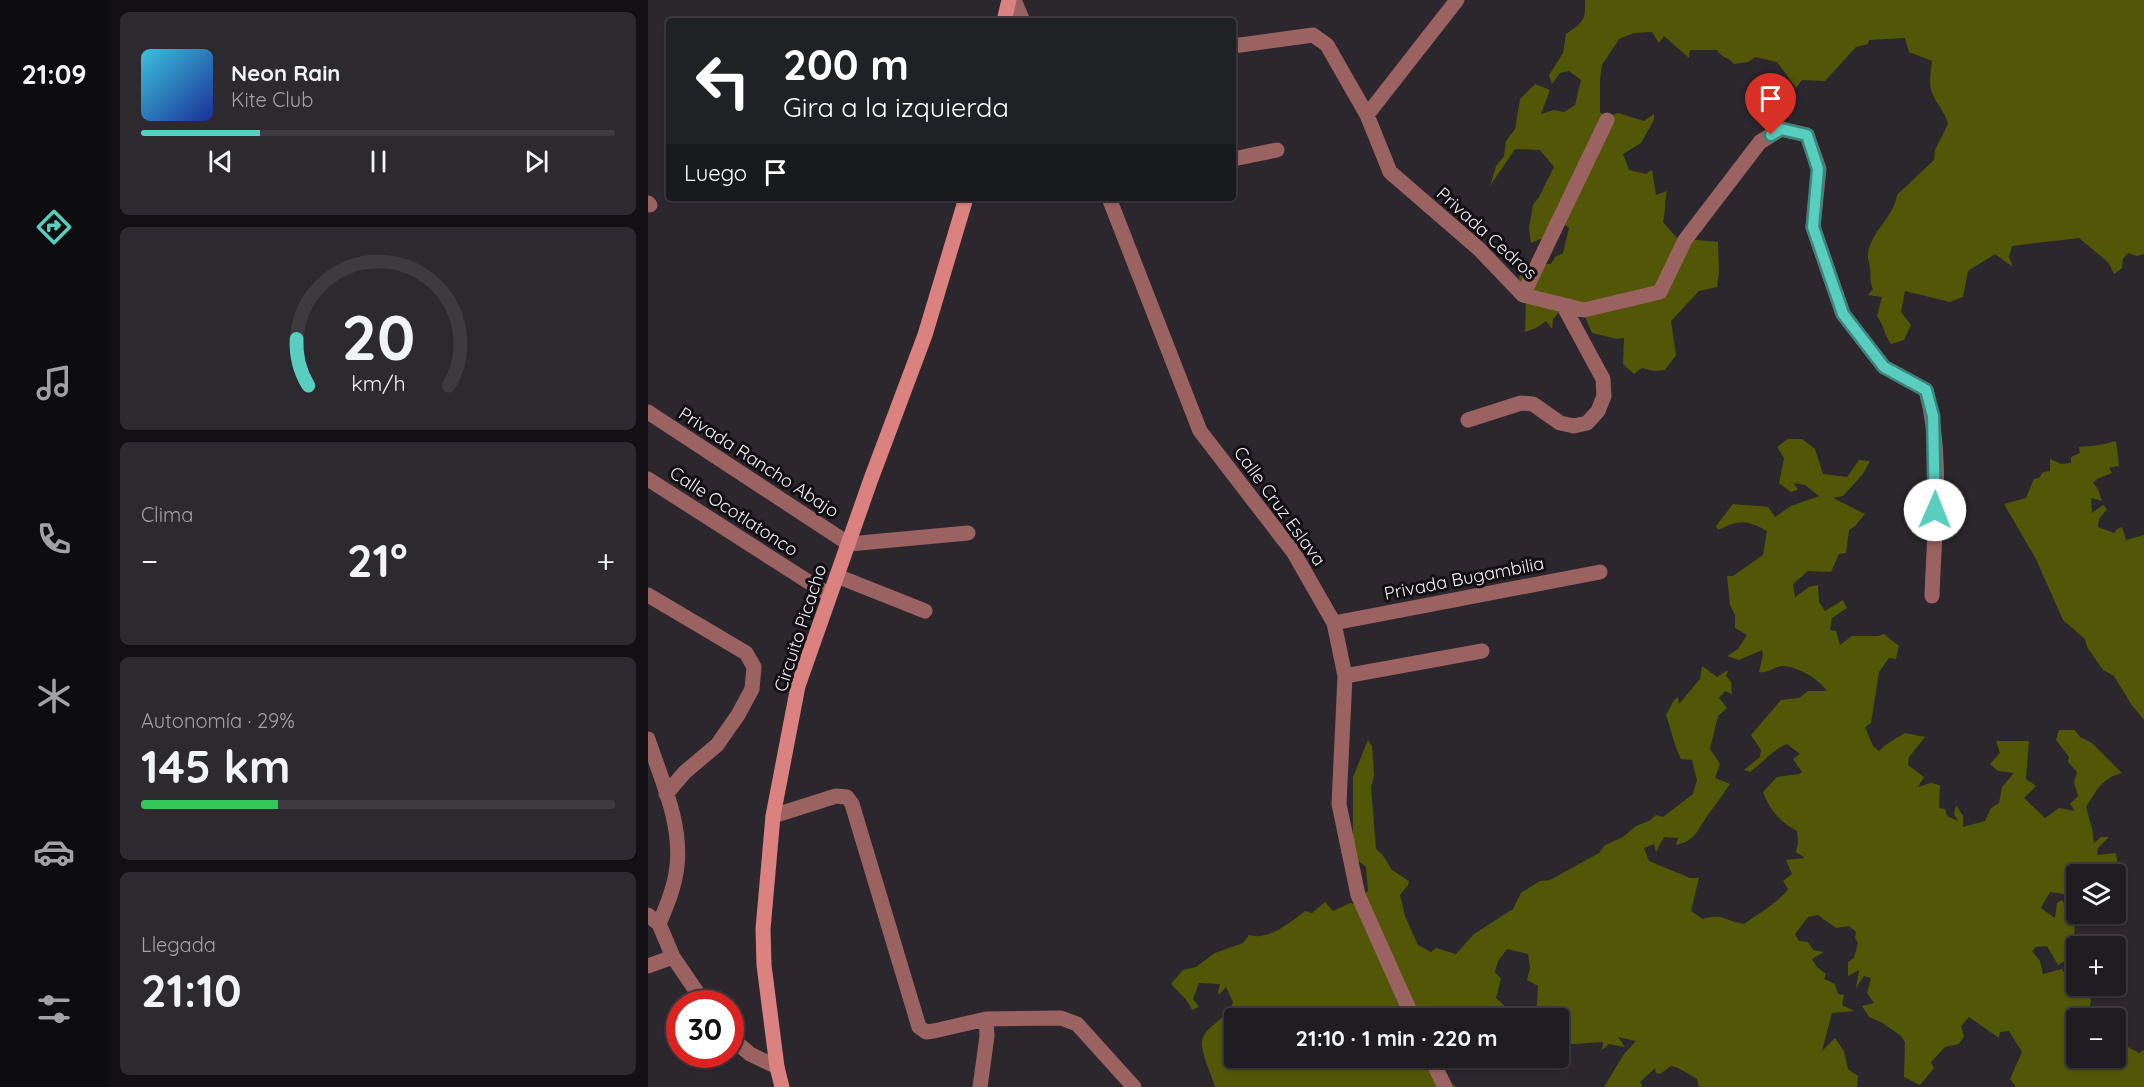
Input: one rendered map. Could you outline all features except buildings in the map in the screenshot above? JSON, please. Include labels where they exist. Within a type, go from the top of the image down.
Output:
[{"type":"main road","points":[[1005,18],[1009,0]]},
{"type":"main road","name":"Circuito Picacho","points":[[782,1087],[777,1067],[764,965],[763,929],[773,816],[798,686],[925,335],[965,201]]},
{"type":"street","points":[[1014,0],[1022,18]]},
{"type":"street","points":[[1367,115],[1457,0]]},
{"type":"street","name":"Privada Cedros","points":[[1236,46],[1313,35],[1327,45],[1367,115],[1390,172],[1479,249],[1523,295],[1584,310],[1660,292],[1684,240],[1760,142],[1781,129],[1807,135],[1818,169],[1813,227],[1843,314],[1884,367],[1926,390],[1933,416],[1936,488],[1932,596]]},
{"type":"street","points":[[1523,295],[1608,120]]},
{"type":"street","points":[[1236,158],[1277,150]]},
{"type":"street","name":"Calle Cruz Eslava","points":[[1110,201],[1200,431],[1294,553],[1334,623],[1346,676],[1339,804],[1358,895],[1409,1008]]},
{"type":"street","points":[[1468,420],[1521,403],[1533,404],[1560,423],[1574,426],[1587,423],[1598,411],[1604,396],[1603,379],[1563,305]]},
{"type":"street","name":"Privada Rancho Abajo","points":[[648,412],[849,544]]},
{"type":"street","name":"Calle Ocotlatonco","points":[[648,479],[830,595]]},
{"type":"street","points":[[849,544],[968,534]]},
{"type":"street","name":"Privada Bugambilia","points":[[1334,623],[1600,572]]},
{"type":"street","points":[[837,576],[925,611]]},
{"type":"street","points":[[648,595],[746,653],[754,667],[752,689],[723,738],[685,772],[666,794]]},
{"type":"street","points":[[1346,676],[1482,651]]},
{"type":"street","points":[[648,739],[677,829],[677,865],[671,893],[654,920],[673,957],[695,990]]},
{"type":"street","points":[[773,816],[836,796],[847,797],[852,804],[919,1028],[926,1032],[986,1019],[1061,1018],[1077,1024],[1134,1087]]},
{"type":"street","points":[[648,966],[673,957]]},
{"type":"street","points":[[980,1087],[987,1036],[986,1019]]},
{"type":"street","points":[[744,1049],[777,1067]]},
{"type":"street","points":[[1436,1068],[1445,1087]]},
{"type":"shaded area","points":[[1585,0],[2144,0],[2144,254],[2137,256],[2128,253],[2123,259],[2122,268],[2114,274],[2109,263],[2079,238],[2012,246],[2009,257],[2013,267],[1995,254],[1968,271],[1963,297],[1950,302],[1905,291],[1901,312],[1911,325],[1904,340],[1891,344],[1877,316],[1882,297],[1868,295],[1873,289],[1868,255],[1870,245],[1892,210],[1897,195],[1934,160],[1935,150],[1948,124],[1931,90],[1932,61],[1909,52],[1905,38],[1869,40],[1868,44],[1856,47],[1825,81],[1802,80],[1796,88],[1777,62],[1755,57],[1748,62],[1734,64],[1717,50],[1690,50],[1689,58],[1664,36],[1659,43],[1652,32],[1634,33],[1619,39],[1602,65],[1600,112],[1606,117],[1618,113],[1644,121],[1654,114],[1654,120],[1641,143],[1623,154],[1629,170],[1646,174],[1652,170],[1656,195],[1667,191],[1663,222],[1677,238],[1718,242],[1717,287],[1699,291],[1671,321],[1676,355],[1665,370],[1654,371],[1642,368],[1634,374],[1623,364],[1624,338],[1617,339],[1592,333],[1583,312],[1560,311],[1553,319],[1552,329],[1546,321],[1525,332],[1526,302],[1518,283],[1522,264],[1551,264],[1555,257],[1563,253],[1569,228],[1559,220],[1547,236],[1531,243],[1529,228],[1533,205],[1554,167],[1540,150],[1515,149],[1490,186],[1496,166],[1504,156],[1506,141],[1515,129],[1520,99],[1535,84],[1550,90],[1541,114],[1554,110],[1564,112],[1575,105],[1581,80],[1569,71],[1560,73],[1552,84],[1549,75],[1563,53],[1566,34],[1584,17]]},
{"type":"shaded area","points":[[1788,439],[1802,439],[1815,449],[1823,474],[1847,477],[1859,460],[1870,461],[1863,474],[1843,496],[1833,498],[1865,514],[1849,530],[1846,553],[1839,554],[1831,572],[1808,571],[1793,584],[1795,597],[1809,587],[1818,585],[1819,602],[1825,611],[1843,600],[1847,608],[1832,618],[1830,630],[1836,631],[1840,645],[1852,636],[1884,634],[1899,646],[1896,659],[1889,658],[1879,672],[1871,723],[1865,727],[1873,746],[1879,751],[1905,733],[1925,737],[1909,757],[1908,765],[1924,777],[1918,787],[1931,783],[1940,785],[1939,808],[1945,809],[1947,816],[1958,821],[1954,814],[1956,805],[1963,816],[1963,827],[1985,821],[1991,808],[1999,803],[2002,787],[2014,773],[1998,771],[1990,764],[2000,753],[1996,741],[2029,741],[2026,779],[2036,786],[2024,798],[2045,818],[2059,808],[2075,811],[2070,804],[2078,796],[2074,782],[2077,772],[2068,762],[2069,757],[2056,740],[2059,730],[2075,730],[2080,737],[2092,743],[2122,773],[2104,782],[2086,807],[2094,843],[2101,837],[2109,837],[2098,848],[2097,855],[2116,853],[2118,864],[2066,864],[2066,894],[2050,892],[2041,908],[2055,918],[2057,903],[2062,900],[2066,906],[2066,924],[2075,924],[2074,936],[2066,936],[2066,960],[2058,965],[2047,946],[2036,947],[2032,951],[2040,961],[2043,974],[2062,969],[2066,974],[2066,996],[2090,996],[2089,1008],[2066,1008],[2066,1068],[2126,1068],[2126,1036],[2128,1047],[2139,1053],[2144,1050],[2144,1087],[2016,1087],[2010,1079],[2022,1052],[2009,1031],[2000,1032],[1999,1038],[1969,1017],[1961,1026],[1964,1036],[1959,1044],[1945,1047],[1931,1062],[1934,1068],[1920,1085],[1904,1077],[1905,1042],[1901,1036],[1881,1022],[1869,1017],[1862,1006],[1874,1003],[1867,993],[1871,978],[1864,976],[1856,988],[1859,970],[1848,976],[1848,962],[1854,958],[1858,943],[1855,938],[1856,932],[1849,926],[1836,928],[1818,915],[1808,917],[1795,934],[1799,941],[1808,942],[1813,950],[1824,952],[1812,959],[1817,967],[1826,974],[1824,979],[1835,984],[1838,994],[1844,995],[1842,1005],[1854,1011],[1832,1013],[1822,1051],[1835,1038],[1844,1051],[1848,1069],[1858,1076],[1857,1087],[1699,1087],[1697,1079],[1671,1066],[1660,1074],[1656,1073],[1655,1068],[1640,1082],[1643,1087],[1604,1087],[1624,1054],[1636,1041],[1618,1037],[1625,1047],[1609,1044],[1602,1050],[1603,1042],[1569,1043],[1569,1008],[1537,1008],[1538,986],[1527,980],[1530,968],[1528,954],[1507,949],[1498,961],[1495,972],[1501,979],[1496,998],[1507,1008],[1230,1008],[1233,1002],[1226,987],[1219,995],[1220,984],[1199,983],[1193,999],[1199,1007],[1192,1010],[1171,984],[1183,970],[1196,967],[1215,953],[1243,943],[1249,935],[1271,933],[1305,911],[1312,913],[1325,902],[1333,911],[1350,903],[1356,904],[1357,897],[1368,891],[1366,867],[1350,854],[1340,853],[1353,833],[1353,777],[1368,740],[1372,746],[1374,776],[1371,787],[1376,849],[1392,870],[1409,881],[1400,895],[1405,916],[1418,945],[1431,952],[1436,948],[1456,954],[1474,934],[1513,909],[1521,893],[1540,881],[1550,880],[1599,853],[1605,845],[1623,837],[1636,826],[1649,821],[1656,815],[1663,817],[1693,794],[1697,780],[1692,760],[1681,759],[1666,715],[1674,700],[1678,697],[1679,704],[1700,679],[1702,666],[1717,677],[1728,670],[1726,676],[1731,682],[1732,694],[1725,691],[1719,698],[1727,708],[1718,716],[1710,749],[1720,764],[1715,778],[1730,784],[1689,840],[1676,845],[1678,838],[1664,837],[1656,852],[1654,844],[1644,848],[1649,861],[1690,878],[1699,878],[1691,911],[1703,919],[1720,917],[1744,924],[1784,894],[1788,889],[1783,881],[1792,874],[1786,860],[1805,858],[1796,852],[1797,831],[1776,815],[1763,792],[1777,777],[1802,772],[1793,759],[1800,754],[1787,744],[1772,753],[1750,772],[1744,770],[1760,757],[1761,750],[1751,735],[1781,700],[1799,698],[1808,691],[1827,691],[1813,678],[1794,668],[1782,666],[1759,672],[1762,650],[1739,660],[1727,656],[1738,649],[1747,635],[1735,628],[1735,615],[1730,605],[1727,576],[1733,576],[1763,555],[1767,531],[1753,524],[1742,522],[1718,530],[1716,526],[1733,504],[1768,507],[1775,517],[1791,506],[1819,496],[1805,485],[1794,483],[1798,490],[1791,492],[1779,483],[1784,458],[1777,447]]},
{"type":"shaded area","points":[[2116,441],[2119,466],[2109,468],[2112,473],[2093,483],[2102,501],[2091,498],[2092,513],[2103,505],[2107,509],[2099,519],[2098,527],[2114,533],[2122,527],[2126,540],[2144,535],[2144,720],[2114,676],[2103,670],[2087,647],[2085,639],[2063,620],[2036,559],[2004,504],[2026,498],[2034,479],[2039,478],[2043,472],[2050,471],[2050,459],[2061,464],[2071,463],[2071,457],[2080,453],[2079,447]]},
{"type":"shaded area","points":[[1224,1015],[1224,1068],[1444,1068],[1452,1084],[1457,1087],[1215,1087],[1202,1046],[1209,1029]]},
{"type":"route","points":[[1771,135],[1781,129],[1807,135],[1818,169],[1813,227],[1843,314],[1884,367],[1926,390],[1933,416],[1935,510]]}]
